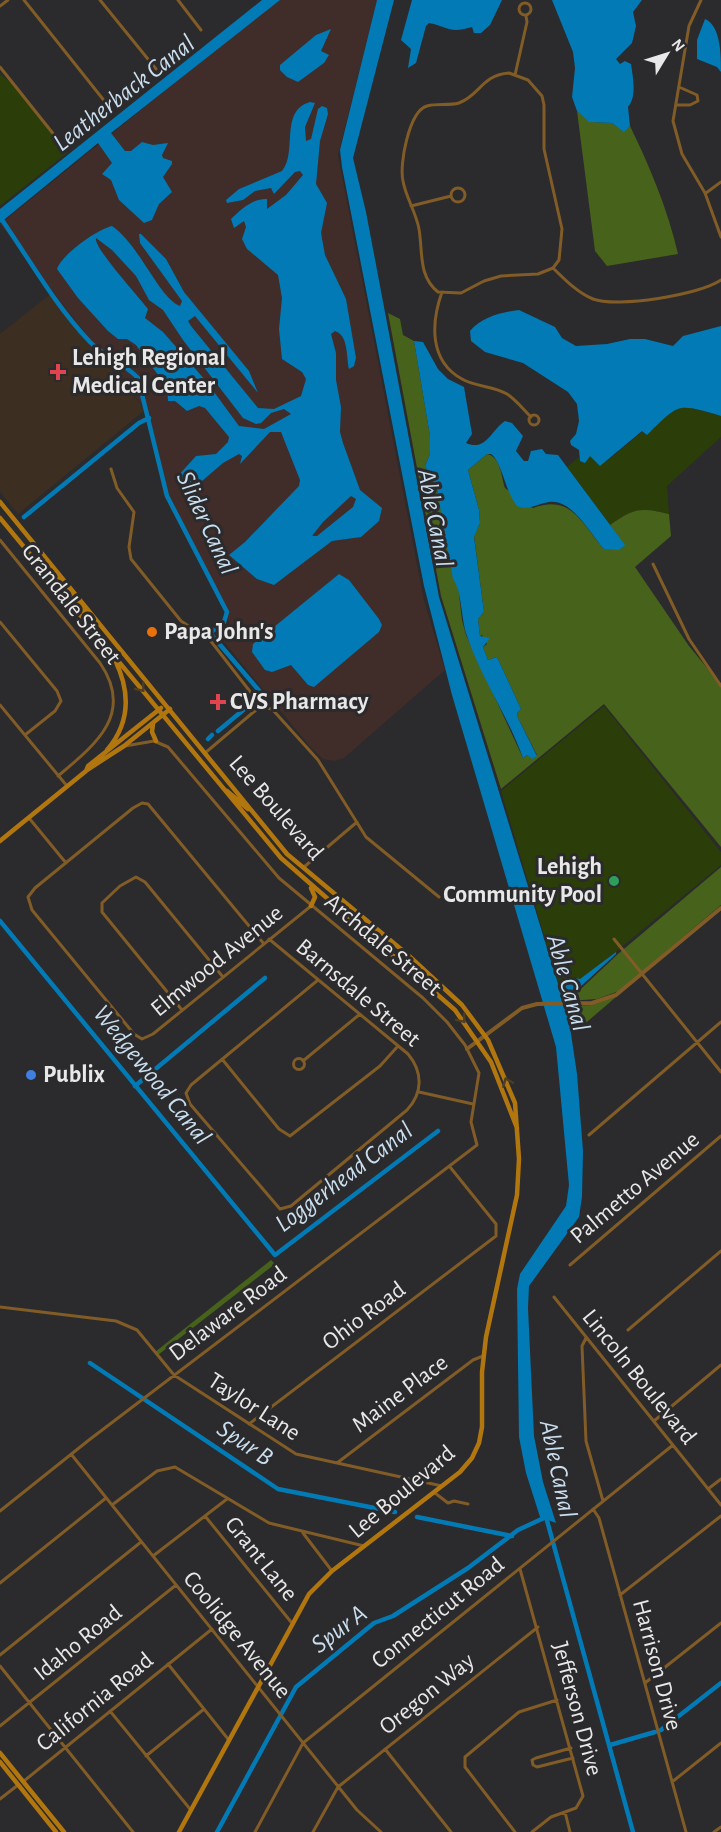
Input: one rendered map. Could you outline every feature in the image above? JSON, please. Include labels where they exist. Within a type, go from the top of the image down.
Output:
[{"type":"main road","name":"Lee Boulevard","points":[[0,502],[249,809],[302,869],[379,931],[455,997],[486,1037],[511,1091],[517,1112],[517,1195],[484,1355],[482,1427],[479,1443],[469,1462],[443,1486],[332,1571],[309,1594],[291,1622],[179,1832]]},
{"type":"main road","name":"Lee Boulevard","points":[[0,516],[297,874],[449,1003],[479,1041],[491,1062],[518,1130]]},
{"type":"main road","points":[[48,576],[57,579],[89,618],[99,622]]},
{"type":"main road","points":[[100,758],[120,730],[127,704],[122,674],[104,643]]},
{"type":"main road","points":[[0,841],[68,788],[100,758],[159,710],[168,707]]},
{"type":"main road","points":[[87,770],[124,746],[163,715],[168,707]]},
{"type":"main road","points":[[153,723],[152,732],[156,741]]},
{"type":"main road","points":[[225,790],[249,809]]},
{"type":"main road","points":[[297,874],[302,869]]},
{"type":"main road","points":[[308,884],[315,895],[310,906]]},
{"type":"main road","points":[[310,906],[318,901],[328,900]]},
{"type":"main road","points":[[343,912],[351,914],[375,933],[379,931]]},
{"type":"main road","points":[[0,1753],[56,1832]]},
{"type":"main road","points":[[0,1762],[64,1832]]},
{"type":"street","points":[[0,6],[8,0]]},
{"type":"street","points":[[24,0],[110,108]]},
{"type":"street","points":[[100,0],[156,69]]},
{"type":"street","points":[[178,0],[201,30]]},
{"type":"street","points":[[701,0],[689,26],[673,120],[682,154],[705,193],[721,237]]},
{"type":"street","points":[[523,3],[531,7],[526,16],[519,12],[523,3]]},
{"type":"street","points":[[515,75],[527,22],[526,16]]},
{"type":"street","points":[[0,67],[63,146]]},
{"type":"street","points":[[515,75],[528,80],[536,88],[544,105],[544,150],[562,229],[559,260],[553,268],[538,274],[501,276],[461,293],[442,292],[432,287],[423,271],[417,220],[401,166],[416,115],[426,106],[460,102],[493,76],[515,75]]},
{"type":"street","points":[[676,105],[690,105],[699,101],[697,95],[679,87]]},
{"type":"street","points":[[705,193],[721,182]]},
{"type":"street","points":[[411,206],[451,195],[454,189],[458,188],[463,189],[466,196],[460,202],[453,200],[451,195]]},
{"type":"street","points":[[553,268],[592,299],[610,303],[684,293],[721,280]]},
{"type":"street","points":[[442,292],[434,314],[434,331],[444,362],[462,379],[508,394],[531,417]]},
{"type":"street","points":[[111,469],[117,488],[134,512],[129,547],[131,559],[182,621],[210,640],[262,707]]},
{"type":"street","points":[[0,516],[7,510]]},
{"type":"street","name":"Grandale Street","points":[[0,540],[100,663],[111,685],[113,706],[107,728],[94,746],[58,776]]},
{"type":"street","points":[[653,564],[689,639],[721,686]]},
{"type":"street","points":[[0,622],[57,691],[61,701],[55,711],[25,735]]},
{"type":"street","points":[[0,705],[68,788]]},
{"type":"street","points":[[204,753],[262,707],[268,707],[278,713],[318,760],[370,841],[439,897]]},
{"type":"street","points":[[124,746],[142,741],[156,741]]},
{"type":"street","name":"Archdale Street","points":[[156,741],[172,750],[260,858],[310,906],[429,1003],[466,1049],[480,1078],[471,1127],[477,1145]]},
{"type":"street","name":"Barnsdale Street","points":[[66,863],[137,806],[148,804],[264,944]]},
{"type":"street","points":[[29,818],[66,863]]},
{"type":"street","points":[[302,869],[357,822]]},
{"type":"street","name":"Elmwood Avenue","points":[[66,863],[28,897],[32,910],[134,1034],[142,1039],[153,1034],[310,906]]},
{"type":"street","points":[[182,1010],[102,912],[102,903],[120,886],[136,877],[145,882],[223,977]]},
{"type":"street","points":[[466,1049],[486,1037],[516,1011],[537,1004],[574,1004],[608,999],[643,975],[721,908]]},
{"type":"street","name":"Barnsdale Street","points":[[269,939],[399,1046],[416,1064],[419,1092]]},
{"type":"street","points":[[614,939],[721,1072]]},
{"type":"street","points":[[318,980],[191,1085],[186,1093],[190,1104],[280,1209],[291,1206],[407,1110],[419,1092],[474,1105]]},
{"type":"street","points":[[303,1060],[360,1014]]},
{"type":"street","points":[[589,1135],[721,1022]]},
{"type":"street","points":[[222,1059],[279,1129],[290,1136],[380,1066],[399,1046]]},
{"type":"street","name":"Palmetto Avenue","points":[[570,1265],[721,1136]]},
{"type":"street","name":"Delaware Road","points":[[0,1511],[71,1454],[477,1145]]},
{"type":"street","name":"Ohio Road","points":[[249,1424],[494,1239],[498,1232],[496,1224],[450,1167]]},
{"type":"street","points":[[628,1330],[721,1251]]},
{"type":"street","name":"Lincoln Boulevard","points":[[554,1298],[721,1505]]},
{"type":"street","name":"Taylor Lane","points":[[0,1307],[122,1322],[144,1337],[174,1375],[296,1454],[443,1486]]},
{"type":"street","points":[[586,1337],[582,1346],[586,1441],[603,1501]]},
{"type":"street","name":"Maine Place","points":[[337,1463],[473,1360],[484,1355]]},
{"type":"street","points":[[654,1421],[721,1365]]},
{"type":"street","name":"Connecticut Road","points":[[255,1832],[303,1743],[673,1445]]},
{"type":"street","name":"Coolidge Avenue","points":[[71,1454],[338,1787],[357,1810],[381,1832]]},
{"type":"street","points":[[112,1505],[152,1474],[170,1467],[185,1471],[269,1523],[365,1546]]},
{"type":"street","points":[[708,1489],[721,1479]]},
{"type":"street","points":[[435,1493],[448,1503],[454,1501],[468,1504]]},
{"type":"street","points":[[0,1583],[106,1498]]},
{"type":"street","points":[[153,1556],[227,1499]]},
{"type":"street","name":"Harrison Drive","points":[[593,1509],[599,1518],[686,1832]]},
{"type":"street","name":"Grant Lane","points":[[205,1516],[291,1622]]},
{"type":"street","points":[[620,1595],[721,1516]]},
{"type":"street","points":[[302,1532],[332,1571]]},
{"type":"street","points":[[0,1655],[141,1542]]},
{"type":"street","name":"Jefferson Drive","points":[[520,1568],[583,1796],[580,1805],[552,1817],[532,1832]]},
{"type":"street","name":"Idaho Road","points":[[0,1726],[176,1585]]},
{"type":"street","points":[[645,1683],[721,1623]]},
{"type":"street","name":"Oregon Way","points":[[338,1787],[538,1627]]},
{"type":"street","name":"California Road","points":[[0,1799],[212,1629]]},
{"type":"street","points":[[168,1664],[228,1739]]},
{"type":"street","points":[[0,1666],[133,1832]]},
{"type":"street","points":[[515,1832],[465,1767],[465,1757],[519,1712],[557,1700]]},
{"type":"street","points":[[146,1755],[204,1709]]},
{"type":"street","points":[[110,1711],[190,1810]]},
{"type":"street","points":[[672,1782],[721,1743]]},
{"type":"street","points":[[571,1748],[536,1758],[532,1760],[532,1765],[537,1767],[573,1758]]},
{"type":"street","points":[[385,1749],[451,1832]]},
{"type":"street","points":[[313,1832],[338,1787]]},
{"type":"street","points":[[565,1812],[570,1832]]},
{"type":"street","points":[[714,1832],[721,1827]]},
{"type":"shaded area","points":[[277,0],[377,0],[338,155],[424,600],[445,670],[344,758],[334,761],[323,759],[311,748],[219,636],[230,627],[228,618],[163,494],[148,413],[0,224]]},
{"type":"shaded area","name":"Lehigh Regional Medical Center","points":[[53,292],[145,410],[18,514],[0,492],[0,334]]},
{"type":"green space","points":[[0,74],[14,85],[67,153],[0,206]]},
{"type":"green space","points":[[577,111],[592,122],[612,123],[624,131],[630,126],[658,189],[678,254],[607,266],[595,251]]},
{"type":"green space","points":[[388,313],[400,319],[403,335],[414,341],[430,436],[430,454],[425,466],[437,489],[458,585],[466,635],[523,758],[527,755],[532,758],[537,755],[518,718],[517,713],[521,709],[497,657],[488,660],[483,647],[487,644],[482,635],[480,636],[478,619],[484,612],[474,536],[480,523],[479,510],[468,470],[487,454],[492,456],[498,463],[505,488],[533,508],[557,505],[567,508],[582,521],[604,549],[624,545],[610,525],[625,515],[638,510],[669,514],[671,536],[635,567],[689,646],[721,685],[721,847],[604,704],[501,789],[441,596]]},
{"type":"green space","points":[[679,407],[688,407],[721,416],[721,437],[667,486],[669,514],[638,511],[610,525],[567,467],[579,457],[580,461],[589,455],[607,461],[643,431],[647,435],[664,416]]},
{"type":"green space","points":[[604,706],[721,852],[721,865],[562,996],[501,791]]},
{"type":"green space","points":[[721,867],[721,905],[619,991],[597,999],[568,1001],[618,954]]},
{"type":"green space","points":[[616,997],[574,1033],[568,1006],[592,1005]]},
{"type":"green space","points":[[271,1260],[275,1264],[158,1355],[155,1352]]},
{"type":"water","points":[[262,0],[280,0],[111,133],[125,151],[131,151],[142,142],[153,145],[168,143],[162,155],[163,158],[172,161],[172,164],[163,177],[172,192],[159,204],[152,220],[144,223],[119,200],[111,180],[102,174],[112,163],[98,143],[0,223],[0,209]]},
{"type":"water","points":[[377,0],[394,0],[353,158],[366,212],[439,597],[559,987],[574,978],[580,979],[616,952],[566,1000],[577,1074],[583,1151],[582,1197],[579,1217],[529,1286],[534,1436],[543,1482],[556,1523],[540,1517],[526,1473],[519,1437],[517,1289],[520,1274],[566,1206],[569,1185],[556,1047],[452,695],[424,586],[342,167],[340,150]]},
{"type":"water","points":[[412,0],[502,0],[490,25],[481,33],[474,33],[472,27],[454,30],[429,23],[426,26],[416,63],[408,68],[411,49],[401,40]]},
{"type":"water","points":[[552,0],[642,0],[633,12],[636,26],[632,43],[616,59],[620,64],[625,61],[631,64],[633,81],[633,98],[628,107],[630,126],[624,132],[612,123],[589,122],[577,111],[572,97],[575,68],[573,52]]},
{"type":"water","points":[[705,19],[717,34],[721,72],[717,67],[697,59],[697,40]]},
{"type":"water","points":[[331,29],[321,51],[329,55],[324,63],[298,82],[287,77],[280,70],[280,65],[316,35]]},
{"type":"water","points":[[310,102],[315,103],[305,127],[306,141],[311,139],[318,109],[322,106],[327,108],[328,114],[320,141],[316,184],[327,203],[321,233],[325,255],[346,299],[356,358],[354,366],[349,369],[343,337],[335,331],[331,334],[336,353],[336,380],[341,407],[340,432],[360,490],[382,508],[379,521],[361,537],[332,541],[274,585],[257,579],[229,555],[245,542],[299,486],[300,480],[281,432],[270,432],[240,464],[242,456],[239,454],[223,463],[202,481],[182,486],[177,477],[196,456],[216,454],[228,442],[229,437],[205,408],[199,406],[187,411],[175,401],[168,401],[167,387],[136,345],[127,339],[118,339],[108,331],[78,298],[57,269],[66,256],[81,243],[112,226],[131,245],[164,293],[180,306],[182,301],[140,243],[139,234],[141,234],[166,259],[184,292],[249,371],[258,393],[195,316],[188,321],[258,408],[274,409],[301,396],[306,379],[302,372],[282,359],[279,329],[282,298],[278,275],[247,249],[242,239],[246,227],[244,221],[234,228],[231,219],[243,208],[257,200],[267,199],[267,209],[286,195],[303,175],[300,171],[295,172],[274,194],[271,188],[255,191],[243,200],[227,203],[226,200],[239,189],[282,171],[287,163],[292,123],[301,107]],"holes":[[[96,238],[112,250],[136,276],[149,300],[163,310],[243,418],[256,424],[261,423],[271,413],[284,409],[291,414],[264,429],[239,426],[206,381],[163,332],[145,318],[148,309],[109,261]],[[351,496],[356,499],[353,507],[317,536],[312,536],[323,522]]]},
{"type":"water","points":[[519,310],[555,327],[562,338],[576,346],[645,339],[673,346],[683,336],[721,326],[721,416],[687,408],[673,411],[647,435],[642,431],[600,466],[590,456],[585,463],[580,461],[579,450],[571,445],[570,441],[576,434],[579,421],[577,404],[568,392],[523,363],[485,352],[471,341],[470,331],[480,322],[499,314]]},
{"type":"water","points":[[414,341],[423,342],[438,369],[448,379],[464,387],[472,434],[466,443],[479,445],[505,421],[512,423],[523,436],[516,451],[524,461],[528,461],[531,451],[542,449],[546,454],[558,455],[625,545],[619,550],[604,549],[573,512],[558,503],[549,502],[529,507],[517,506],[509,493],[498,463],[491,454],[487,454],[468,470],[479,510],[480,523],[474,537],[484,612],[478,619],[480,636],[490,638],[483,647],[488,660],[497,657],[521,709],[517,713],[518,718],[537,756],[532,759],[527,755],[523,758],[473,652],[465,629],[458,590],[453,579],[437,489],[425,466],[430,454],[430,436]]},
{"type":"water","points":[[339,574],[349,580],[379,619],[382,625],[379,632],[314,687],[308,685],[291,665],[272,672],[265,670],[252,652],[253,644]]},
{"type":"waterway","name":"Slider Canal","points":[[0,217],[77,327],[90,342],[138,378],[167,496],[227,612],[224,622],[210,633],[262,694],[260,696]]},
{"type":"waterway","points":[[24,517],[139,423],[149,418]]},
{"type":"waterway","name":"Slider Canal","points":[[218,731],[254,701]]},
{"type":"waterway","name":"Slider Canal","points":[[208,739],[212,735]]},
{"type":"waterway","name":"Wedgewood Canal","points":[[0,921],[275,1255],[438,1131]]},
{"type":"waterway","points":[[135,1086],[265,978]]},
{"type":"waterway","name":"Spur B","points":[[90,1363],[278,1489],[395,1512]]},
{"type":"waterway","name":"Spur B","points":[[417,1517],[512,1536]]},
{"type":"waterway","name":"Able Canal","points":[[546,1517],[633,1832]]},
{"type":"waterway","name":"Spur A","points":[[217,1832],[296,1687],[374,1623],[393,1616],[468,1568],[518,1530],[546,1517]]},
{"type":"waterway","points":[[661,1730],[721,1683]]},
{"type":"waterway","points":[[610,1745],[655,1732]]},
{"type":"place","name":"Lehigh Regional Medical Center","points":[[58,372]]},
{"type":"place","name":"Papa John's","points":[[152,632]]},
{"type":"place","name":"CVS Pharmacy","points":[[218,702]]},
{"type":"place","name":"Lehigh Community Pool","points":[[614,881]]},
{"type":"place","name":"Publix","points":[[31,1075]]},
{"type":"water label","name":"Leatherback Canal","points":[[124,93]]},
{"type":"water label","name":"Loggerhead Canal","points":[[344,1177]]}]
